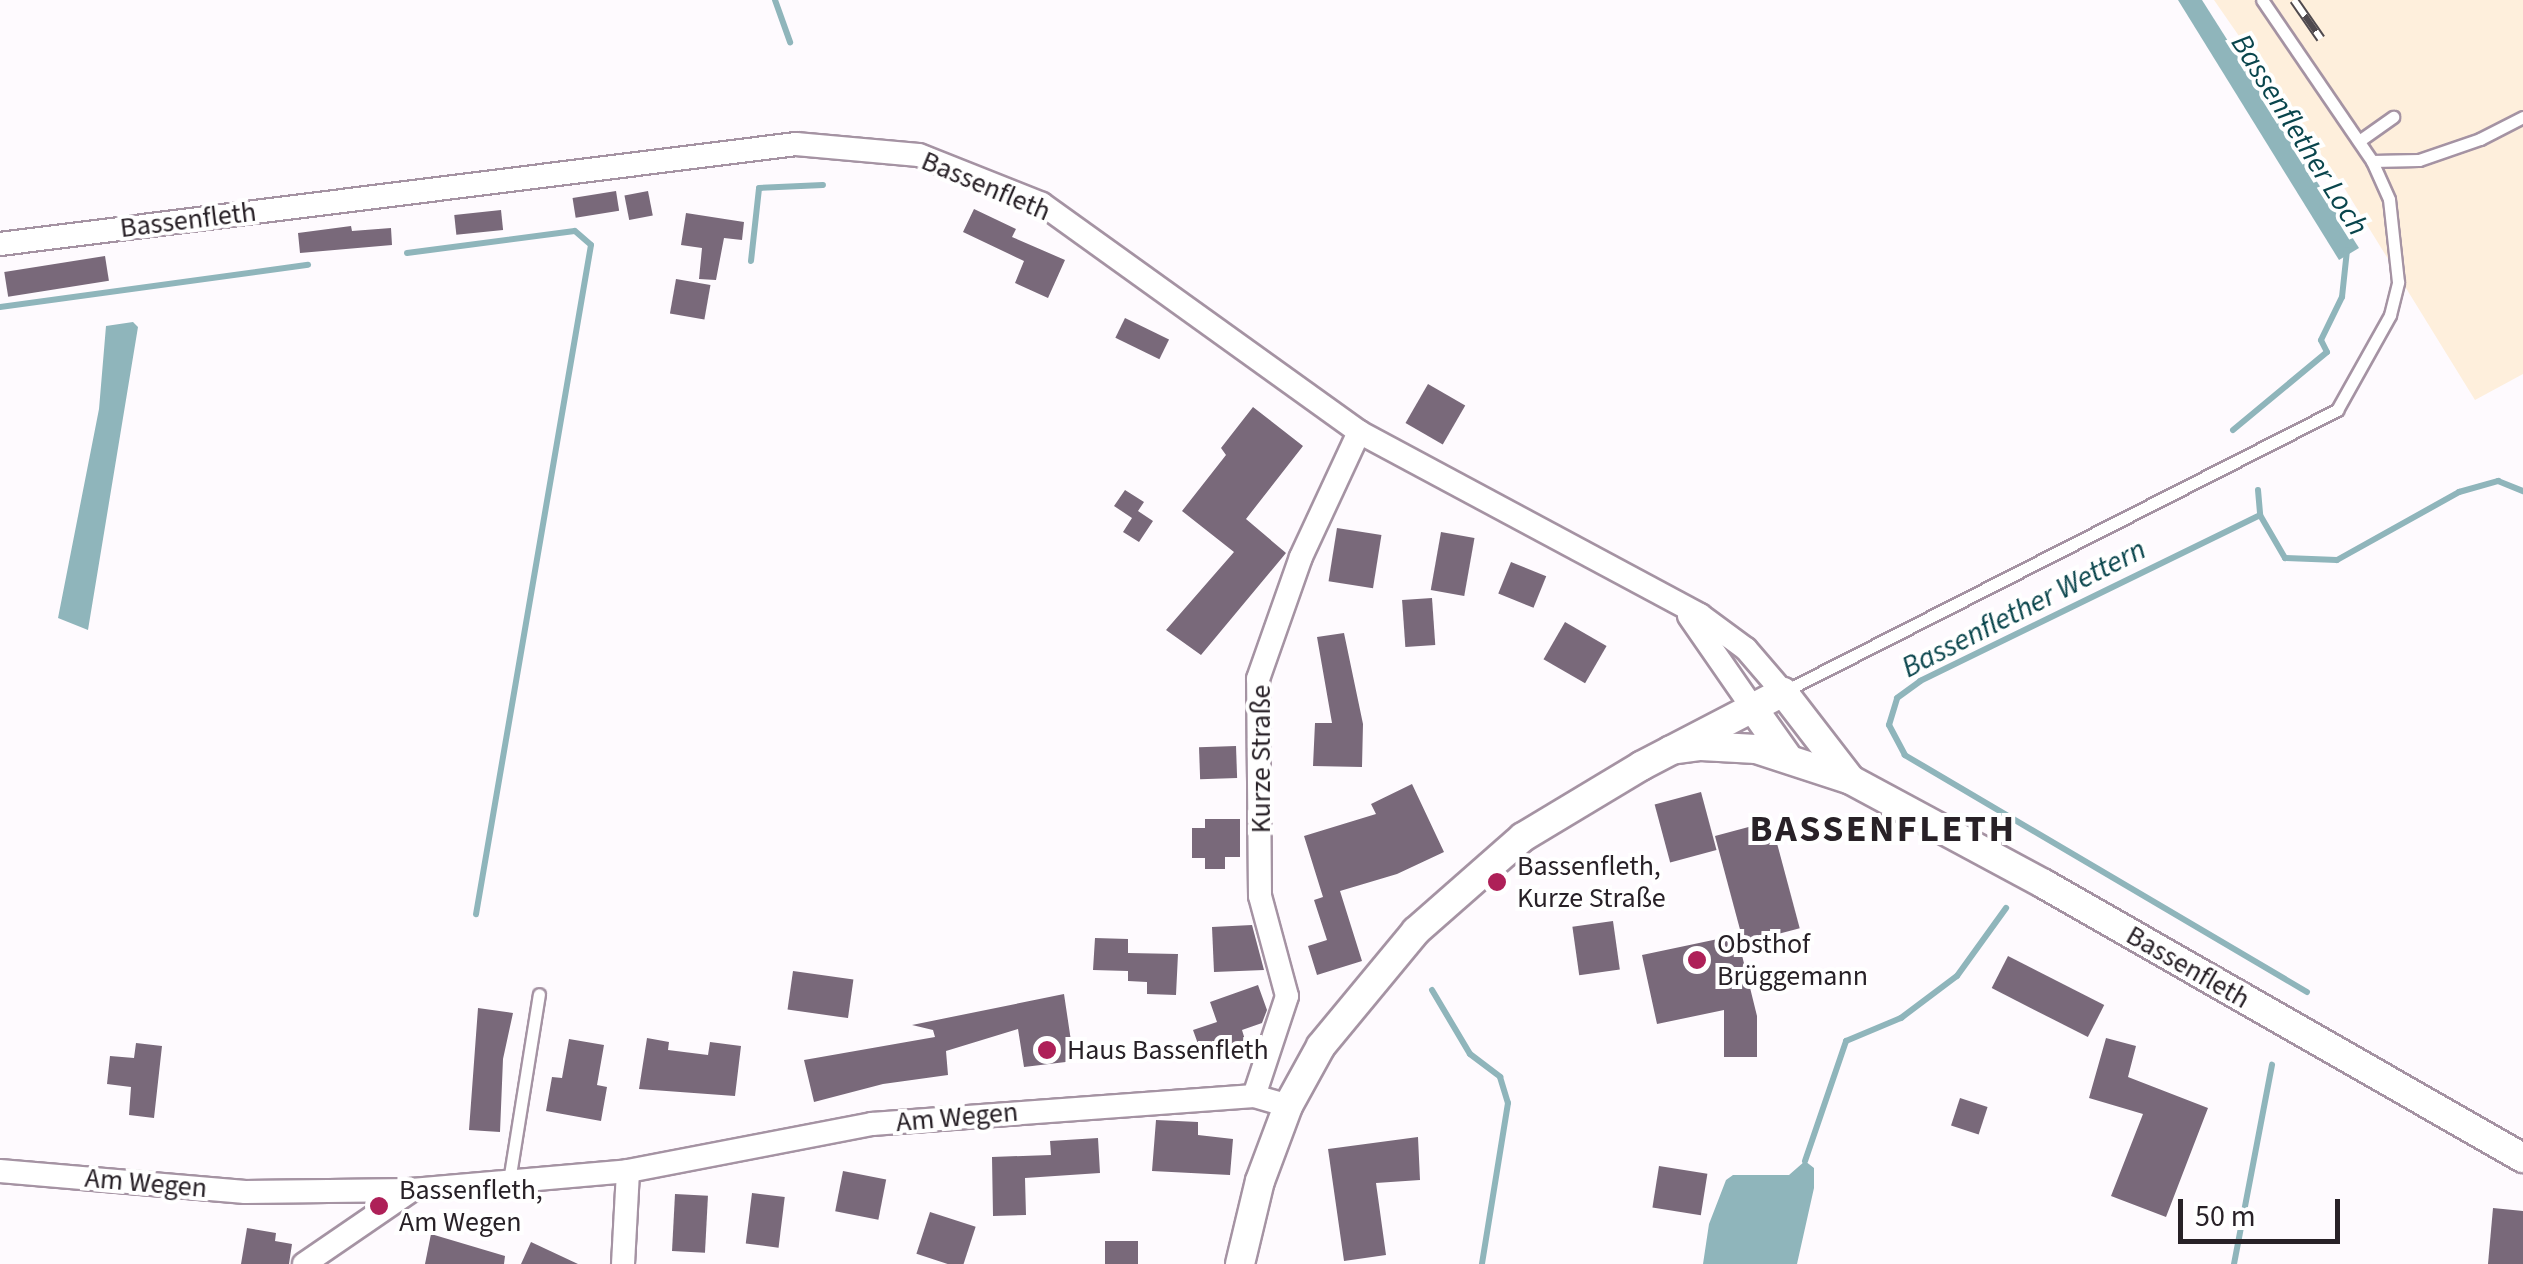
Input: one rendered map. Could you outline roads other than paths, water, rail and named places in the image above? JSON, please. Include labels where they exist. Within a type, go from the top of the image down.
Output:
[{"type":"street","name":"Bassenfleth","points":[[0,244],[796,144],[919,155],[1042,204],[1359,432],[1733,638],[1783,692],[1851,780]]},
{"type":"street","name":"Kurze Straße","points":[[1254,1096],[1287,996],[1260,896],[1258,679],[1301,557],[1359,432]]},
{"type":"street","name":"Bassenfleth","points":[[1684,609],[1752,708]]},
{"type":"street","points":[[1240,1264],[1260,1181],[1288,1106],[1321,1046],[1363,991],[1470,880],[1522,837],[1671,750],[1783,692]]},
{"type":"street","points":[[1752,708],[1786,756]]},
{"type":"street","name":"Bassenfleth","points":[[1671,750],[1731,746],[1786,756],[1851,780],[2044,884],[2523,1158]]},
{"type":"street","name":"Am Wegen","points":[[0,1171],[245,1192],[412,1190],[628,1171],[872,1124],[1254,1096],[1288,1106]]},
{"type":"street","points":[[623,1264],[628,1171]]},
{"type":"street","name":"Am Wegen","points":[[304,1264],[412,1190]]},
{"type":"lane","points":[[1783,692],[2336,410],[2378,340],[2398,282],[2389,199],[2372,161],[2262,0]]},
{"type":"lane","points":[[2372,161],[2420,160],[2523,117]]},
{"type":"lane","points":[[2358,142],[2394,118]]},
{"type":"lane","points":[[509,1181],[539,994]]},
{"type":"water","points":[[2178,0],[2202,0],[2359,248],[2339,260]]},
{"type":"water","points":[[133,322],[138,327],[88,630],[58,618],[99,409],[106,326]]},
{"type":"water","points":[[1805,1161],[1814,1168],[1814,1188],[1797,1264],[1703,1264],[1709,1224],[1726,1180],[1733,1175],[1789,1175]]},
{"type":"waterway","points":[[775,0],[790,42]]},
{"type":"waterway","points":[[751,261],[759,188],[823,185]]},
{"type":"waterway","points":[[407,253],[575,231],[591,245],[476,914]]},
{"type":"waterway","name":"Bassenflether Loch","points":[[2233,430],[2327,352],[2321,340],[2342,297],[2347,250]]},
{"type":"waterway","points":[[0,307],[308,265]]},
{"type":"waterway","name":"Bassenflether Wettern","points":[[2307,992],[1905,755],[1889,725],[1897,698],[1920,681],[2260,515],[2285,558],[2337,560],[2459,492],[2498,481],[2523,491]]},
{"type":"waterway","name":"Bassenflether Loch","points":[[2258,490],[2260,515]]},
{"type":"waterway","points":[[1805,1161],[1846,1041],[1901,1018],[1957,976],[2006,908]]},
{"type":"waterway","points":[[1432,990],[1470,1054],[1500,1077],[1508,1103],[1482,1264]]},
{"type":"waterway","name":"Bassenflether Wettern","points":[[2234,1264],[2272,1065]]},
{"type":"railway","points":[[2294,0],[2321,39]]},
{"type":"place","name":"Bassenfleth, Kurze Straße","points":[[1497,882]]},
{"type":"place","name":"Obsthof Brüggemann","points":[[1697,960]]},
{"type":"place","name":"Haus Bassenfleth","points":[[1047,1050]]},
{"type":"place","name":"Bassenfleth, Am Wegen","points":[[379,1206]]},
{"type":"district","name":"BASSENFLETH","points":[[1883,830]]}]
